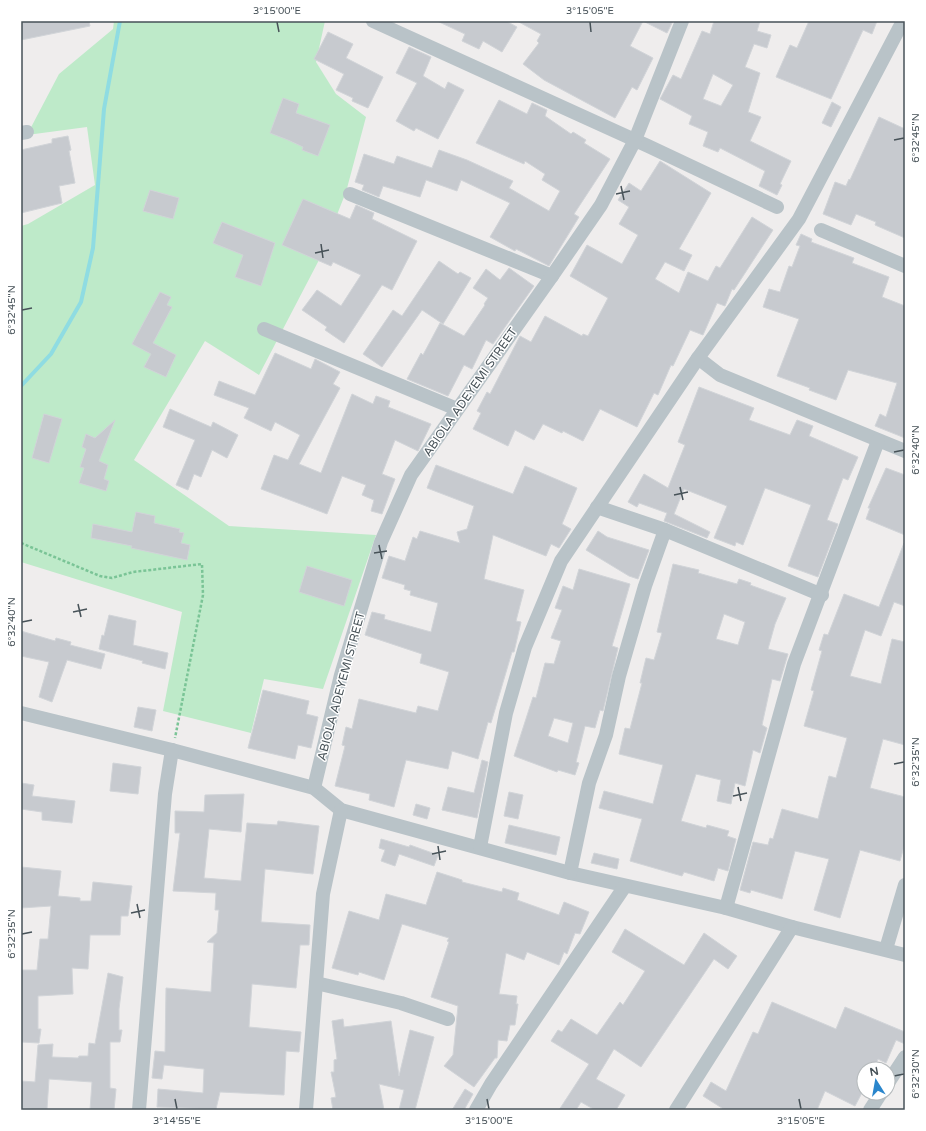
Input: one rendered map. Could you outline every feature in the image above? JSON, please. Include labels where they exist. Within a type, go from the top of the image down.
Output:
[{"type":"street","points":[[373,21],[635,140],[777,207]]},
{"type":"street","name":"ABIOLA ADEYEMI STREET","points":[[314,788],[341,675],[381,542],[411,475],[601,205],[635,140],[682,21]]},
{"type":"street","points":[[480,847],[506,713],[525,647],[561,561],[698,358],[799,219],[900,37],[903,21]]},
{"type":"street","points":[[350,194],[552,276]]},
{"type":"street","points":[[821,230],[905,266]]},
{"type":"street","points":[[264,329],[457,409]]},
{"type":"street","points":[[698,358],[720,375],[905,451]]},
{"type":"street","points":[[726,908],[794,664],[822,595],[878,441]]},
{"type":"street","points":[[598,506],[665,530],[822,595]]},
{"type":"street","points":[[570,873],[590,783],[606,735],[619,676],[645,586],[665,530]]},
{"type":"street","points":[[21,713],[172,750],[314,788],[341,810],[570,873],[726,908],[792,927],[886,949],[905,955]]},
{"type":"street","points":[[139,1110],[165,794],[172,750]]},
{"type":"street","points":[[306,1110],[323,894],[341,810]]},
{"type":"street","points":[[886,949],[905,885]]},
{"type":"street","points":[[476,1110],[491,1084],[626,886]]},
{"type":"street","points":[[676,1110],[792,927]]},
{"type":"street","points":[[316,983],[401,1003],[448,1019]]},
{"type":"street","points":[[896,1071],[905,1057]]},
{"type":"street","points":[[870,1110],[876,1101]]},
{"type":"path","points":[[21,543],[100,576],[112,578],[133,572],[202,564],[203,595],[172,750]]},
{"type":"green space","points":[[114,21],[325,21],[316,62],[336,94],[366,117],[346,192],[319,260],[259,375],[205,341],[134,460],[229,526],[376,535],[323,689],[264,679],[251,733],[163,711],[182,612],[21,562],[21,226],[28,224],[95,185],[87,127],[27,135],[59,74],[113,29]]},
{"type":"building","points":[[21,21],[89,21],[90,26],[21,40]]},
{"type":"building","points":[[437,21],[506,21],[517,27],[502,52],[483,41],[479,49],[462,41],[465,34]]},
{"type":"building","points":[[517,21],[643,21],[630,46],[653,58],[637,90],[632,87],[615,118],[544,80],[523,64],[539,43],[537,41],[541,34]]},
{"type":"building","points":[[643,21],[673,21],[667,33]]},
{"type":"building","points":[[714,21],[760,21],[757,31],[771,35],[767,48],[754,44],[745,67],[760,73],[748,112],[761,117],[750,141],[791,161],[780,184],[782,185],[777,195],[759,186],[765,171],[720,148],[718,152],[703,146],[708,132],[689,124],[692,116],[660,99],[673,75],[681,79],[702,31],[710,34]],"holes":[[[713,74],[733,85],[721,106],[703,99]]]},
{"type":"building","points":[[809,21],[877,21],[872,34],[863,30],[831,99],[776,77],[790,45],[797,48]]},
{"type":"building","points":[[328,32],[353,44],[346,58],[383,77],[368,108],[352,101],[353,98],[336,90],[344,74],[314,59]]},
{"type":"building","points":[[409,47],[431,57],[423,76],[445,89],[448,82],[464,90],[438,139],[416,128],[414,131],[396,121],[417,83],[396,73]]},
{"type":"building","points":[[283,98],[299,104],[296,113],[330,125],[318,156],[302,150],[303,147],[270,133]]},
{"type":"building","points":[[499,100],[527,114],[532,103],[547,110],[545,116],[571,134],[573,132],[586,140],[584,143],[610,159],[574,214],[579,217],[549,266],[516,249],[515,251],[490,237],[510,203],[461,180],[457,191],[426,180],[420,197],[383,186],[379,197],[362,190],[364,185],[355,182],[364,154],[394,164],[397,156],[432,168],[439,150],[467,160],[513,181],[509,188],[549,211],[560,191],[542,180],[545,174],[525,161],[524,164],[476,143]]},
{"type":"building","points":[[832,102],[841,107],[831,127],[822,123]]},
{"type":"building","points":[[879,117],[905,129],[905,238],[875,225],[876,222],[856,214],[851,225],[823,214],[835,182],[846,186],[849,179],[850,180]]},
{"type":"building","points":[[68,136],[71,150],[69,151],[75,183],[59,186],[62,203],[21,213],[21,150],[52,143],[52,139]]},
{"type":"building","points":[[660,161],[711,193],[679,249],[692,255],[684,271],[665,262],[655,279],[679,293],[688,272],[708,281],[716,266],[720,268],[752,217],[773,230],[734,290],[732,289],[725,306],[717,303],[703,335],[690,330],[673,366],[671,365],[658,395],[654,393],[637,427],[600,409],[583,441],[563,431],[562,433],[543,424],[534,440],[515,430],[508,446],[473,429],[481,413],[477,411],[487,392],[490,394],[520,336],[531,342],[545,316],[582,336],[583,334],[588,336],[608,298],[570,276],[587,245],[622,264],[638,235],[619,224],[629,207],[618,200],[629,183],[641,191]]},
{"type":"building","points":[[150,190],[179,198],[173,219],[143,211]]},
{"type":"building","points":[[303,199],[350,219],[356,205],[374,213],[372,219],[417,241],[392,290],[382,285],[344,343],[325,330],[327,327],[302,310],[317,290],[341,306],[361,275],[333,262],[331,266],[282,245]]},
{"type":"building","points":[[222,222],[275,243],[261,286],[235,277],[243,255],[213,243]]},
{"type":"building","points":[[801,234],[812,239],[811,242],[854,258],[852,263],[889,277],[882,297],[905,306],[905,438],[875,426],[880,414],[886,417],[897,383],[848,370],[836,400],[809,390],[810,388],[777,376],[799,319],[763,307],[769,289],[780,292],[789,266],[792,267],[800,246],[796,245]]},
{"type":"building","points":[[439,261],[458,274],[460,272],[471,278],[443,324],[422,310],[382,367],[363,354],[393,310],[402,316]]},
{"type":"building","points":[[509,268],[534,286],[493,344],[486,340],[472,369],[464,365],[448,396],[407,379],[421,353],[423,355],[440,323],[464,336],[485,305],[484,304],[488,298],[473,288],[486,269],[500,280]]},
{"type":"building","points":[[160,292],[171,297],[167,305],[172,307],[153,343],[176,355],[166,377],[144,367],[151,354],[132,344]]},
{"type":"building","points":[[275,353],[311,369],[315,359],[340,372],[333,384],[340,388],[299,464],[321,473],[352,394],[373,404],[376,396],[390,401],[388,407],[431,424],[418,451],[395,440],[382,474],[395,479],[382,514],[371,511],[374,500],[362,495],[366,485],[342,476],[327,514],[261,489],[274,455],[288,460],[300,435],[275,422],[271,431],[244,418],[249,408],[214,395],[219,381],[255,395]]},
{"type":"building","points":[[699,387],[754,408],[749,420],[790,435],[797,420],[813,426],[809,436],[858,457],[848,480],[843,478],[827,520],[838,524],[818,577],[788,566],[811,505],[765,488],[743,545],[736,542],[735,546],[714,538],[727,506],[684,489],[674,514],[710,532],[707,538],[664,521],[667,513],[639,503],[637,507],[628,502],[644,474],[668,488],[685,445],[678,442]]},
{"type":"building","points":[[170,409],[211,427],[213,422],[238,435],[227,458],[212,450],[201,477],[194,474],[188,490],[176,485],[195,440],[163,427]]},
{"type":"building","points":[[44,414],[62,419],[49,463],[32,458]]},
{"type":"building","points":[[115,420],[99,461],[108,465],[104,479],[109,481],[106,491],[79,483],[84,468],[80,467],[86,449],[82,447],[86,434],[95,438]]},
{"type":"building","points":[[436,465],[513,494],[525,466],[577,488],[562,524],[571,529],[559,548],[551,544],[546,556],[493,535],[484,579],[524,590],[516,621],[521,622],[514,652],[512,652],[491,723],[488,722],[478,759],[452,751],[448,769],[406,760],[394,807],[369,800],[370,794],[335,786],[345,746],[342,745],[346,727],[352,729],[359,699],[416,713],[418,706],[438,711],[449,672],[420,663],[422,654],[365,635],[372,612],[385,615],[384,619],[431,632],[438,603],[410,595],[411,591],[404,589],[405,585],[382,578],[389,556],[405,561],[413,537],[417,539],[420,531],[460,543],[457,532],[467,529],[474,506],[427,488]]},
{"type":"building","points":[[886,468],[905,475],[905,535],[866,519],[870,508],[868,508]]},
{"type":"building","points":[[136,512],[155,516],[154,523],[180,529],[179,532],[184,533],[181,543],[190,545],[187,560],[131,548],[132,546],[91,538],[93,524],[132,532]]},
{"type":"building","points":[[598,531],[607,537],[649,550],[638,579],[629,576],[586,550]]},
{"type":"building","points":[[904,543],[905,606],[894,602],[881,636],[865,630],[850,676],[881,684],[892,639],[905,642],[905,745],[883,739],[870,788],[905,797],[905,843],[900,861],[860,850],[840,918],[814,910],[829,859],[795,851],[782,899],[751,890],[750,893],[740,890],[753,842],[768,845],[770,838],[773,839],[782,809],[818,819],[829,776],[836,778],[847,738],[804,726],[814,691],[811,690],[822,651],[819,650],[824,634],[828,635],[844,594],[879,607]]},
{"type":"building","points":[[673,564],[699,570],[698,573],[737,584],[739,579],[751,583],[750,585],[786,598],[775,624],[768,649],[788,654],[780,681],[772,679],[762,725],[767,728],[760,753],[753,750],[745,786],[735,783],[731,804],[717,801],[721,780],[696,774],[681,821],[706,828],[707,825],[729,831],[727,836],[736,839],[728,871],[718,868],[714,881],[684,872],[682,876],[630,861],[642,819],[599,808],[604,791],[653,804],[663,765],[619,754],[625,728],[630,729],[642,683],[640,683],[646,658],[654,660],[662,633],[657,632]],"holes":[[[724,614],[745,622],[738,645],[716,639]]]},
{"type":"building","points":[[307,566],[352,580],[344,606],[299,592]]},
{"type":"building","points":[[579,569],[630,584],[612,646],[618,648],[603,711],[600,710],[595,728],[585,726],[576,762],[579,763],[575,775],[558,770],[557,772],[514,756],[533,697],[536,698],[545,663],[554,664],[561,641],[551,638],[562,610],[555,608],[563,586],[573,590]],"holes":[[[554,718],[573,723],[568,743],[548,736]]]},
{"type":"building","points":[[109,615],[136,621],[133,645],[168,653],[165,669],[142,663],[143,661],[99,649]]},
{"type":"building","points":[[21,631],[55,641],[56,638],[71,642],[70,645],[105,654],[101,669],[67,660],[52,702],[39,697],[49,662],[21,656]]},
{"type":"building","points":[[263,690],[309,701],[306,714],[318,717],[311,748],[298,745],[295,759],[248,748]]},
{"type":"building","points":[[138,707],[156,710],[152,731],[134,727]]},
{"type":"building","points":[[482,760],[488,762],[477,818],[442,810],[448,787],[474,793]]},
{"type":"building","points":[[113,763],[141,767],[138,794],[110,791]]},
{"type":"building","points":[[21,783],[34,785],[32,796],[75,801],[72,823],[42,820],[42,812],[21,809]]},
{"type":"building","points":[[509,792],[523,795],[518,819],[504,816]]},
{"type":"building","points":[[244,794],[241,832],[209,829],[204,878],[241,881],[247,823],[277,825],[278,821],[319,826],[313,874],[265,869],[261,922],[310,925],[309,945],[300,945],[296,988],[252,984],[249,1027],[301,1032],[299,1052],[286,1051],[284,1095],[220,1092],[216,1109],[157,1107],[158,1089],[203,1093],[204,1069],[164,1065],[162,1079],[152,1078],[155,1051],[165,1052],[166,988],[211,992],[214,943],[207,942],[217,933],[219,910],[215,910],[216,893],[173,891],[180,833],[175,833],[175,811],[204,812],[205,795]]},
{"type":"building","points":[[416,804],[430,808],[427,819],[413,815]]},
{"type":"building","points":[[509,825],[560,837],[556,855],[505,843]]},
{"type":"building","points":[[381,839],[409,847],[410,845],[438,855],[434,866],[399,854],[395,866],[381,861],[385,850],[379,848]]},
{"type":"building","points":[[594,853],[619,859],[617,869],[591,863]]},
{"type":"building","points":[[21,867],[61,871],[58,896],[80,898],[80,901],[91,901],[93,882],[132,886],[128,916],[121,916],[120,935],[90,935],[88,969],[72,968],[73,994],[38,996],[38,1029],[41,1029],[39,1043],[21,1042],[21,970],[37,970],[40,939],[48,939],[51,906],[21,908]]},
{"type":"building","points":[[437,872],[462,880],[462,882],[502,892],[503,888],[519,893],[517,900],[559,915],[564,902],[589,912],[580,934],[575,933],[567,954],[564,952],[559,965],[527,952],[524,960],[506,953],[499,994],[517,996],[516,1004],[518,1004],[515,1025],[510,1025],[507,1041],[498,1040],[497,1058],[495,1058],[474,1087],[444,1066],[453,1055],[458,1006],[431,997],[449,938],[402,924],[384,980],[359,972],[358,975],[332,968],[349,911],[379,920],[386,894],[426,905]]},
{"type":"building","points":[[625,929],[684,965],[704,933],[737,956],[728,969],[714,959],[641,1067],[614,1049],[596,1079],[625,1095],[616,1110],[595,1110],[581,1102],[576,1110],[559,1110],[589,1064],[551,1041],[558,1030],[562,1032],[571,1019],[597,1035],[620,1002],[623,1005],[645,971],[612,952]]},
{"type":"building","points":[[108,973],[123,977],[119,1009],[119,1030],[122,1030],[120,1042],[110,1042],[110,1088],[116,1089],[114,1110],[90,1110],[92,1082],[49,1079],[47,1109],[21,1108],[21,1081],[35,1082],[38,1045],[53,1044],[52,1057],[78,1058],[79,1056],[88,1056],[89,1043],[95,1044]]},
{"type":"building","points":[[772,1002],[836,1029],[845,1007],[905,1032],[905,1044],[896,1040],[887,1061],[878,1059],[877,1061],[856,1061],[856,1101],[858,1101],[855,1106],[825,1091],[817,1110],[725,1110],[703,1096],[711,1082],[726,1091],[753,1032],[758,1034]]},
{"type":"building","points":[[343,1019],[344,1027],[391,1021],[399,1076],[410,1030],[434,1037],[415,1110],[399,1110],[404,1090],[379,1084],[384,1110],[333,1110],[331,1098],[336,1097],[331,1072],[334,1072],[334,1060],[337,1059],[332,1021]]},
{"type":"building","points":[[465,1089],[473,1094],[464,1110],[452,1110]]},
{"type":"waterway","points":[[21,386],[51,354],[81,302],[93,248],[104,109],[120,21]]}]
